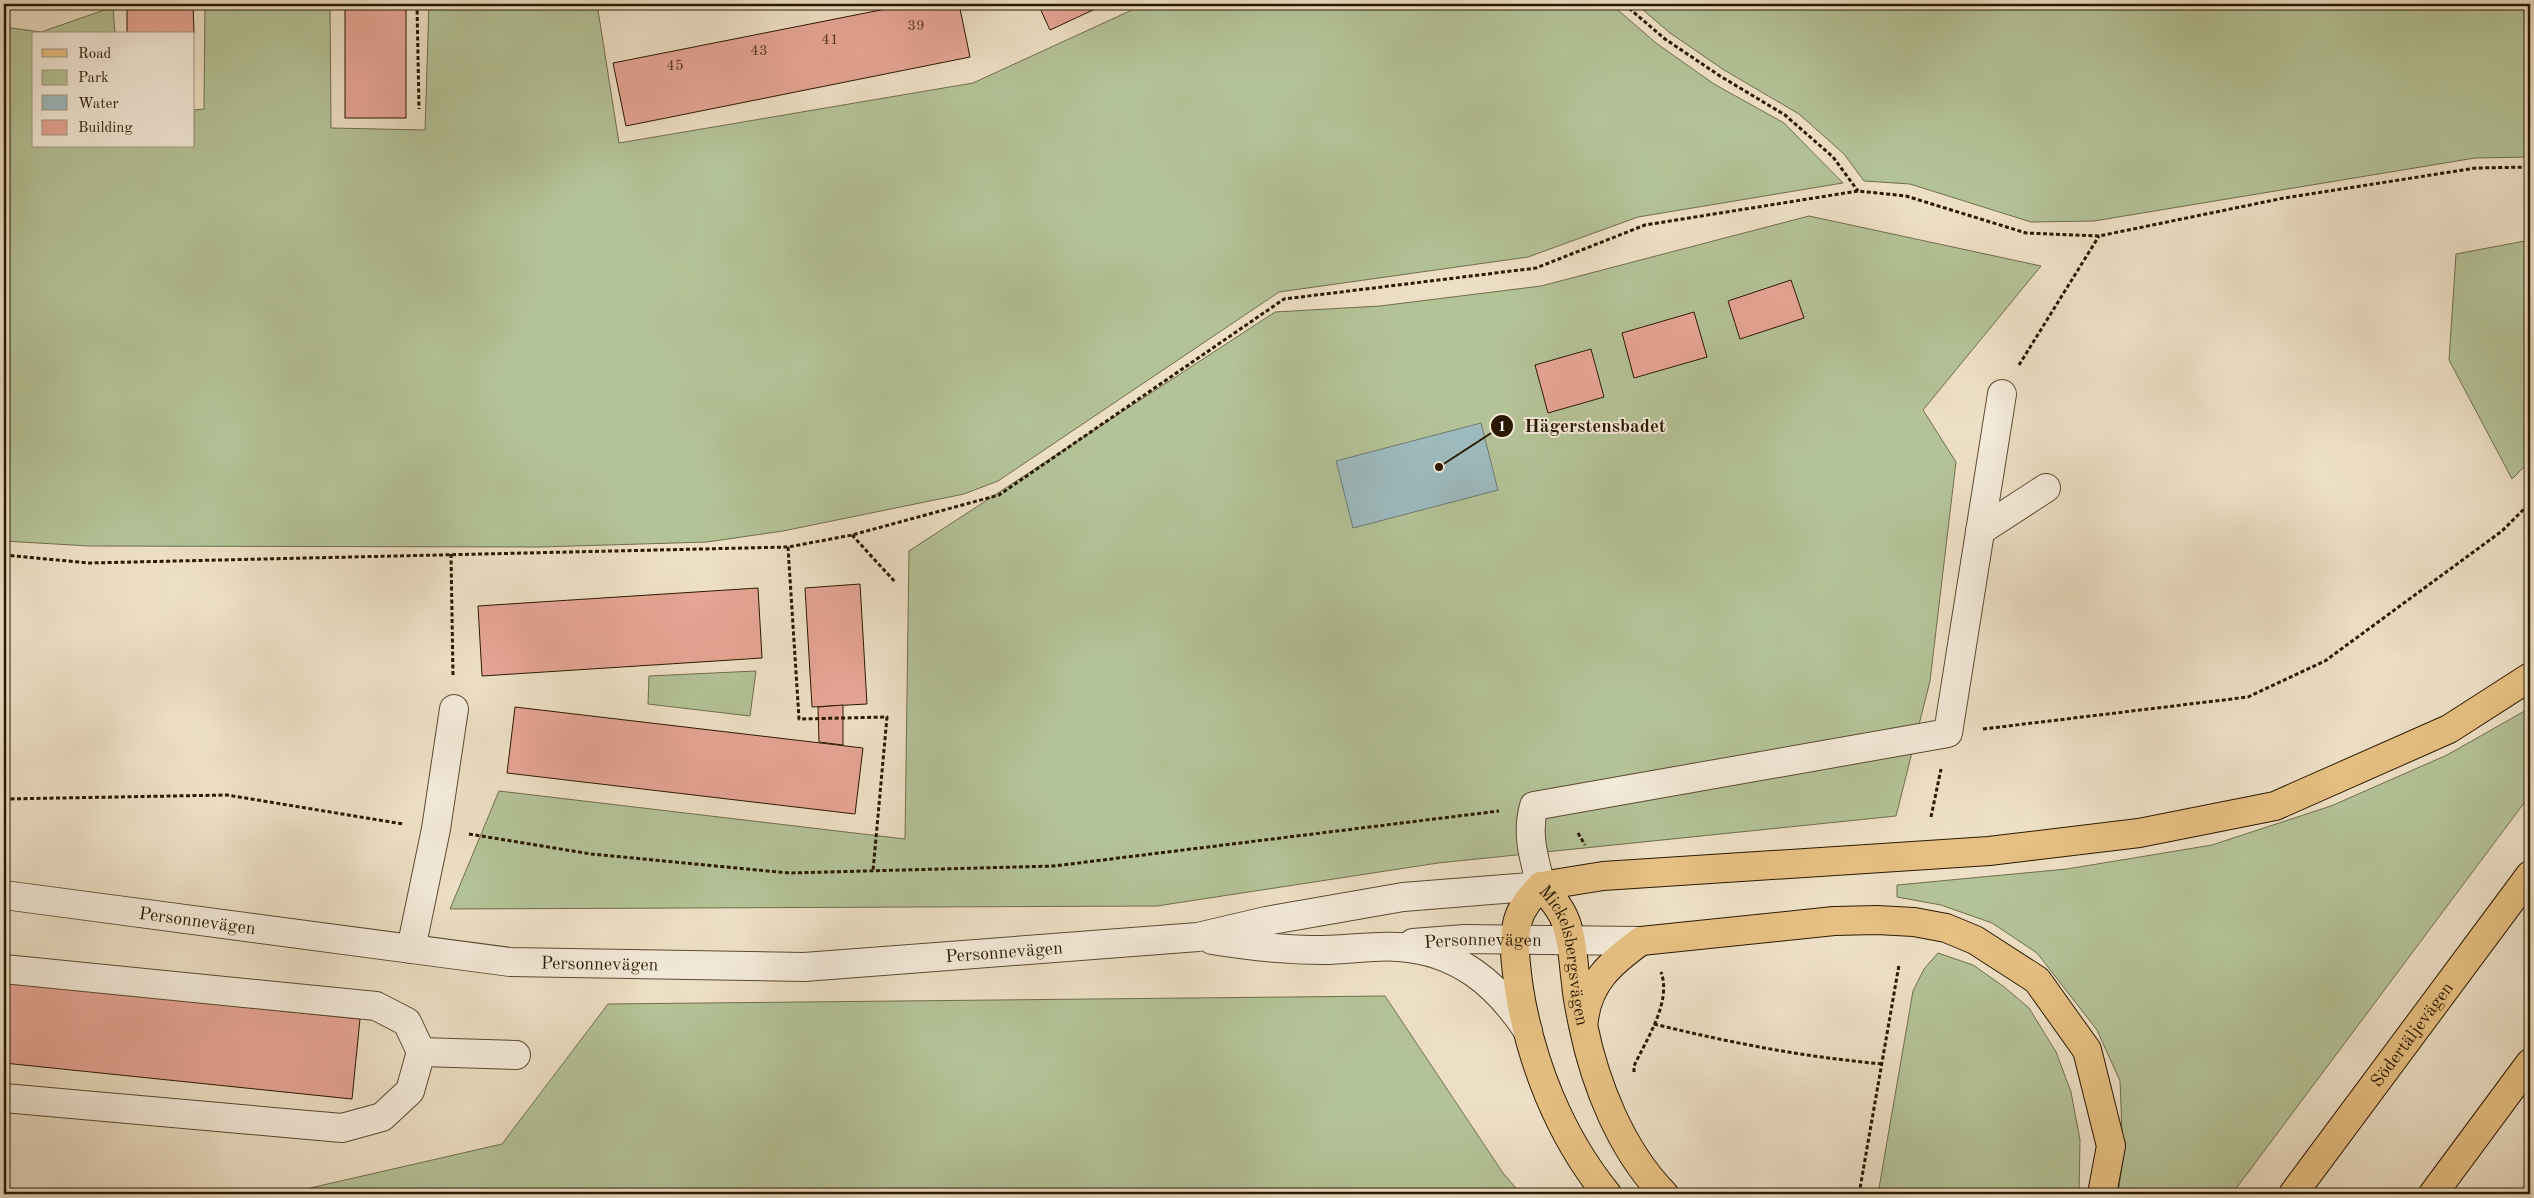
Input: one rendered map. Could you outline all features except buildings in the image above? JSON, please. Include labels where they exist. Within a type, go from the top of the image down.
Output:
[{"type":"main road","points":[[1541,886],[1603,876],[1990,851],[2139,833],[2276,806],[2449,729],[2530,677]]},
{"type":"main road","name":"Södertäljevägen","points":[[2293,1194],[2530,875]]},
{"type":"main road","name":"Mickelsbergsvägen","points":[[1607,1194],[1567,1134],[1545,1086],[1528,1031],[1517,970],[1515,939],[1518,919],[1524,907],[1541,886],[1556,904],[1565,920],[1571,940],[1583,1026],[1592,1062],[1608,1108],[1632,1151],[1664,1194]]},
{"type":"main road","points":[[1583,1026],[1586,1007],[1593,987],[1605,970],[1642,940],[1834,921],[1877,920],[1914,922],[1946,928],[1975,940],[2037,980],[2087,1050],[2111,1146],[2102,1194]]},
{"type":"main road","points":[[2433,1194],[2530,1063]]},
{"type":"street","points":[[1541,886],[1530,836],[1530,820],[1534,806],[1948,733],[2002,394]]},
{"type":"street","points":[[1980,531],[2046,488]]},
{"type":"street","points":[[411,949],[436,829],[454,709]]},
{"type":"street","name":"Personnevägen","points":[[4,895],[510,962],[804,967],[1198,937],[1325,910],[1403,897],[1541,886]]},
{"type":"street","name":"Personnevägen","points":[[1198,937],[1282,949],[1399,947],[1431,952],[1460,964],[1493,988],[1510,1005],[1528,1031]]},
{"type":"street","name":"Personnevägen","points":[[1367,948],[1465,939],[1642,940]]},
{"type":"street","points":[[4,969],[376,1006],[407,1022],[421,1052],[410,1091],[382,1117],[342,1128],[4,1098]]},
{"type":"street","points":[[421,1052],[516,1056]]},
{"type":"path","points":[[417,4],[419,109]]},
{"type":"path","points":[[1624,4],[1666,39],[1720,76],[1785,115],[1833,157],[1858,191]]},
{"type":"path","points":[[4,555],[89,563],[788,546],[852,535],[999,495],[1284,299],[1536,268],[1645,225],[1858,191],[1906,196],[2026,233],[2099,236],[2284,198],[2476,168],[2530,167]]},
{"type":"path","points":[[2002,394],[2099,236]]},
{"type":"path","points":[[1931,817],[1948,733],[2248,697],[2325,661],[2502,531],[2530,503]]},
{"type":"path","points":[[852,535],[896,583]]},
{"type":"path","points":[[788,546],[799,719],[887,717],[873,871]]},
{"type":"path","points":[[451,554],[454,709]]},
{"type":"path","points":[[4,799],[227,795],[591,854],[789,874],[1054,866],[1534,806]]},
{"type":"path","points":[[1859,1194],[1899,965]]},
{"type":"path","points":[[1634,1074],[1634,1066],[1654,1024],[1743,1046],[1826,1059],[1883,1064]]},
{"type":"green space","points":[[205,4],[330,4],[331,128],[425,130],[429,4],[597,4],[619,143],[973,83],[1145,4],[1611,4],[1656,43],[1714,84],[1784,123],[1843,183],[1638,217],[1528,257],[1279,292],[998,481],[964,494],[783,531],[707,542],[540,547],[89,546],[4,541],[4,27],[41,32],[32,32],[32,148],[195,148],[195,110],[204,109]]},
{"type":"green space","points":[[1636,4],[2530,4],[2530,157],[2475,158],[2094,221],[2031,222],[1910,184],[1864,181],[1844,154],[1799,114],[1724,70],[1670,33]]},
{"type":"green space","points":[[113,7],[115,32],[41,32]]},
{"type":"green space","points":[[1809,216],[2041,266],[1923,410],[1956,462],[1930,681],[1896,816],[1438,863],[1157,906],[450,909],[499,791],[905,839],[909,551],[1275,312],[1380,306],[1541,286]]},
{"type":"green space","points":[[2530,240],[2530,461],[2512,479],[2449,360],[2456,254]]},
{"type":"green space","points":[[756,671],[750,716],[648,704],[649,676]]},
{"type":"green space","points":[[2530,708],[2530,795],[2232,1194],[2118,1194],[2123,1159],[2120,1081],[2097,1030],[2037,953],[1992,923],[1941,905],[1897,897],[1897,885],[2067,869],[2212,845],[2331,806],[2447,755]]},
{"type":"green space","points":[[1938,953],[1973,965],[2003,986],[2029,1008],[2056,1052],[2071,1092],[2080,1140],[2079,1194],[1878,1194],[1913,991],[1924,969]]},
{"type":"green space","points":[[1385,996],[1503,1173],[1521,1194],[284,1194],[502,1144],[608,1004]]},
{"type":"water","points":[[1481,423],[1498,490],[1353,528],[1336,461]]},
{"type":"place","name":"Hägerstensbadet","points":[[1439,467]]}]
